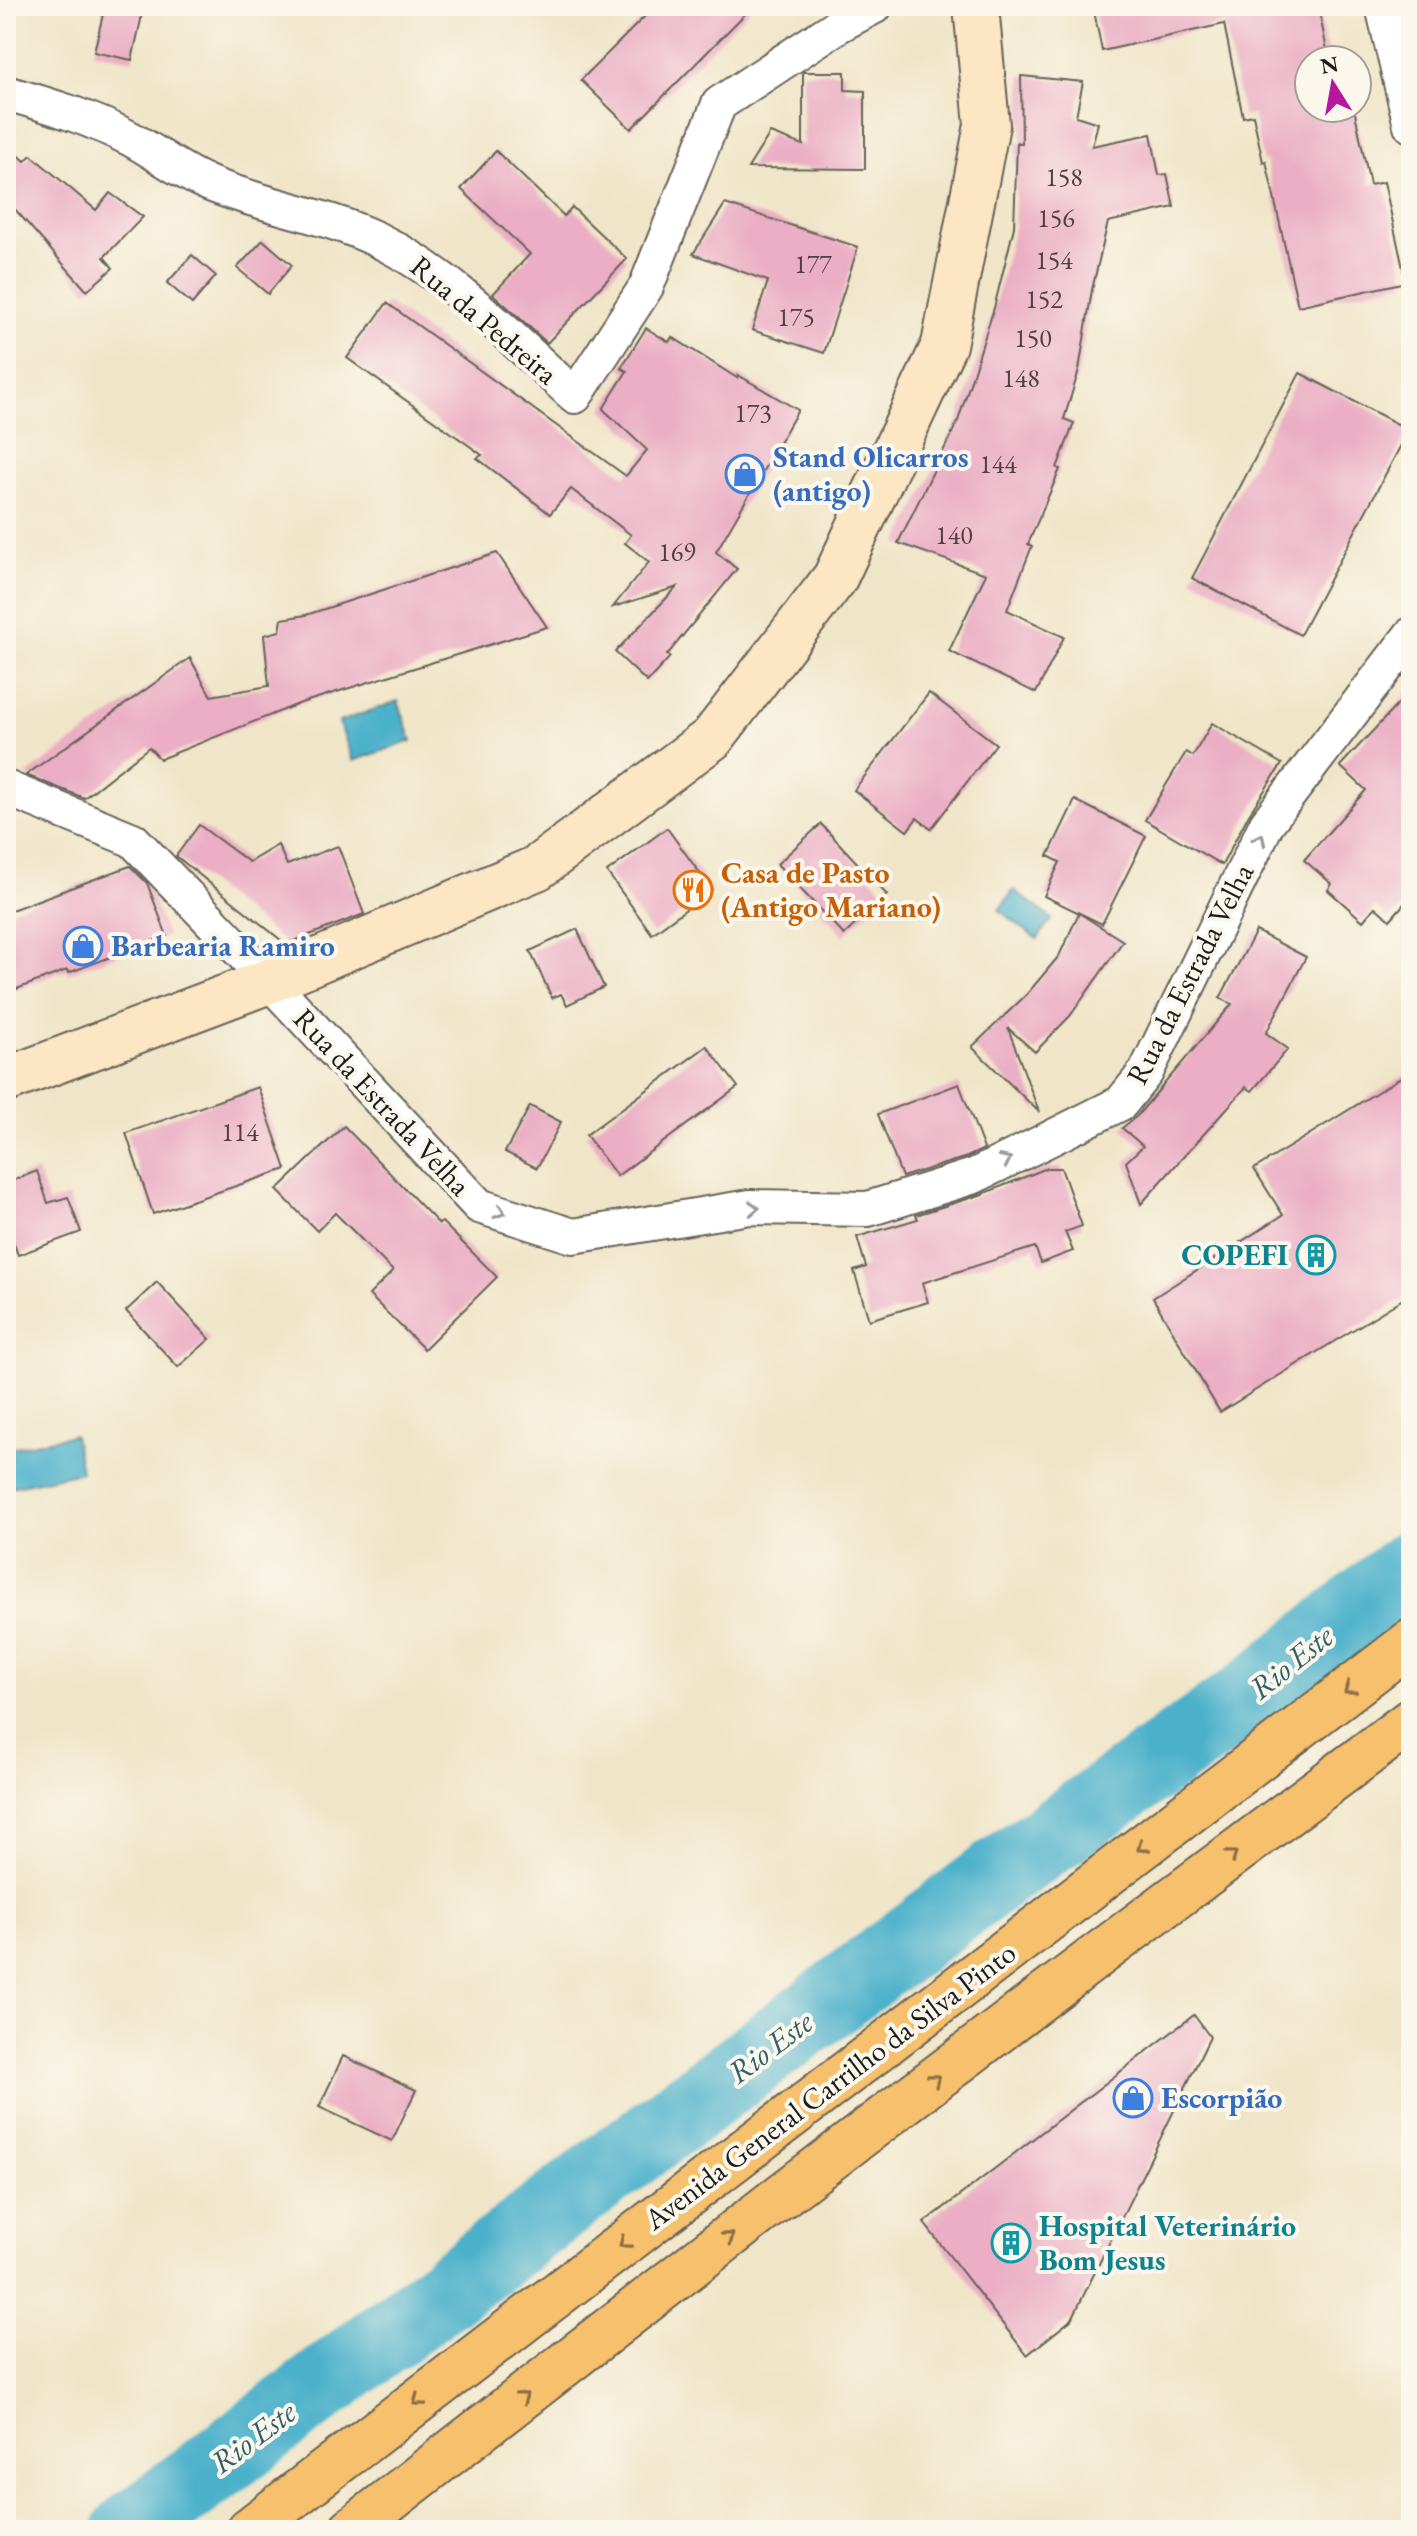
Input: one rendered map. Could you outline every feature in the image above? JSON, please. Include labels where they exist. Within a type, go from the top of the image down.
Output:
[{"type":"main road","points":[[6,1080],[269,981],[537,868],[712,738],[835,578],[944,345],[987,125],[976,6]]},
{"type":"main road","name":"Avenida General Carrilho da Silva Pinto","points":[[249,2530],[1411,1642]]},
{"type":"main road","name":"Avenida General Carrilho da Silva Pinto","points":[[351,2530],[843,2149],[1411,1721]]},
{"type":"street","name":"Rua da Pedreira","points":[[6,93],[86,118],[138,143],[207,183],[339,225],[405,254],[463,295],[575,396],[646,287],[719,104],[839,25],[875,6]]},
{"type":"street","points":[[1383,6],[1411,125]]},
{"type":"street","name":"Rua da Estrada Velha","points":[[6,788],[133,840],[479,1206],[573,1236],[750,1207],[868,1209],[974,1176],[1121,1103],[1146,1072],[1267,823],[1411,635]]},
{"type":"water","points":[[398,701],[412,741],[353,761],[339,722]]},
{"type":"water","points":[[1014,890],[1052,919],[1037,939],[999,910]]},
{"type":"water","points":[[74,1435],[81,1472],[10,1487],[6,1449]]},
{"type":"building","points":[[105,6],[144,6],[132,60],[94,52]]},
{"type":"building","points":[[655,6],[753,6],[631,129],[581,80]]},
{"type":"building","points":[[1093,6],[1318,6],[1326,44],[1293,44],[1293,124],[1357,124],[1370,185],[1384,182],[1406,282],[1298,306],[1266,161],[1263,162],[1253,115],[1243,117],[1224,24],[1102,51]]},
{"type":"building","points":[[803,72],[845,72],[845,90],[865,91],[865,169],[748,168],[770,133],[803,145]]},
{"type":"building","points":[[1021,76],[1083,82],[1076,116],[1098,123],[1092,146],[1151,134],[1159,175],[1167,174],[1174,207],[1108,222],[1092,290],[1079,370],[1064,419],[1074,423],[1057,468],[1060,469],[1028,544],[1032,546],[1007,610],[1064,637],[1036,693],[949,651],[986,574],[898,543],[958,421],[994,308],[1014,227],[1017,142],[1022,144]]},
{"type":"building","points":[[6,144],[25,161],[31,155],[96,210],[110,193],[143,217],[104,257],[113,268],[87,291],[6,199]]},
{"type":"building","points":[[496,151],[564,216],[572,207],[627,259],[547,343],[493,294],[530,254],[461,189]]},
{"type":"building","points":[[725,204],[858,247],[824,353],[752,330],[768,281],[693,254]]},
{"type":"building","points":[[263,240],[292,265],[268,294],[237,268]]},
{"type":"building","points":[[192,255],[216,276],[192,304],[167,283]]},
{"type":"building","points":[[387,303],[626,476],[647,450],[603,409],[627,371],[621,368],[646,328],[669,342],[672,337],[737,378],[738,375],[798,410],[716,552],[737,569],[667,655],[670,657],[647,682],[615,652],[677,587],[613,607],[649,562],[625,543],[631,535],[571,489],[550,514],[477,458],[482,455],[347,358]]},
{"type":"building","points":[[1300,373],[1409,430],[1300,635],[1192,578]]},
{"type":"building","points":[[497,553],[547,627],[301,703],[160,759],[149,747],[84,798],[26,775],[190,658],[211,696],[269,686],[264,635],[280,631],[282,619],[306,615]]},
{"type":"building","points":[[1411,690],[1411,896],[1390,920],[1375,907],[1363,921],[1328,890],[1332,884],[1304,860],[1366,790],[1340,766]]},
{"type":"building","points":[[929,693],[996,744],[931,829],[917,818],[907,831],[854,790]]},
{"type":"building","points":[[1212,723],[1282,764],[1249,814],[1222,865],[1145,820],[1186,752],[1193,756]]},
{"type":"building","points":[[1075,800],[1146,836],[1102,924],[1044,896],[1060,862],[1048,856]]},
{"type":"building","points":[[821,824],[887,895],[844,935],[777,864]]},
{"type":"building","points":[[199,825],[249,862],[278,845],[287,865],[338,846],[364,914],[286,944],[176,856]]},
{"type":"building","points":[[667,828],[712,890],[652,934],[607,872]]},
{"type":"building","points":[[130,866],[147,883],[167,936],[6,993],[6,912]]},
{"type":"building","points":[[1079,913],[1123,941],[1070,1016],[1035,1052],[1008,1028],[1039,1112],[972,1047],[1027,994],[1059,956]]},
{"type":"building","points":[[577,929],[604,987],[567,1005],[561,994],[552,998],[530,951]]},
{"type":"building","points":[[1256,931],[1306,957],[1266,1033],[1288,1049],[1252,1091],[1246,1087],[1141,1204],[1126,1162],[1143,1146],[1122,1128],[1137,1116],[1232,1004],[1220,998]]},
{"type":"building","points":[[707,1046],[738,1087],[617,1176],[586,1135]]},
{"type":"building","name":"COPEFI","points":[[1411,1071],[1411,1294],[1220,1412],[1153,1298],[1283,1215],[1254,1169]]},
{"type":"building","points":[[959,1084],[984,1149],[902,1177],[878,1114]]},
{"type":"building","points":[[258,1087],[286,1169],[153,1214],[126,1133]]},
{"type":"building","points":[[530,1106],[561,1122],[537,1168],[505,1152]]},
{"type":"building","points":[[344,1126],[439,1224],[442,1222],[497,1277],[424,1349],[369,1295],[393,1271],[335,1213],[317,1231],[277,1190]]},
{"type":"building","points":[[1047,1168],[1061,1168],[1082,1226],[1065,1232],[1073,1251],[1041,1263],[1035,1247],[922,1283],[928,1302],[869,1320],[854,1271],[866,1267],[857,1237],[918,1219],[916,1215],[980,1195]]},
{"type":"building","points":[[37,1171],[48,1203],[68,1197],[81,1232],[18,1255],[6,1221],[6,1183]]},
{"type":"building","points":[[157,1282],[210,1339],[178,1367],[126,1311]]},
{"type":"building","points":[[1194,2015],[1210,2037],[1072,2319],[1027,2355],[924,2223]]},
{"type":"building","points":[[343,2056],[416,2090],[392,2141],[319,2107]]},
{"type":"waterway","name":"Rio Este","points":[[130,2530],[996,1876],[1248,1698],[1411,1566]]},
{"type":"place","name":"Stand Olicarros (antigo)","points":[[745,474]]},
{"type":"place","name":"Casa de Pasto (Antigo Mariano)","points":[[693,890]]},
{"type":"place","name":"Barbearia Ramiro","points":[[83,946]]},
{"type":"place","name":"COPEFI","points":[[1316,1255]]},
{"type":"place","name":"Escorpião","points":[[1133,2098]]},
{"type":"place","name":"Hospital Veterinário Bom Jesus","points":[[1011,2243]]}]
